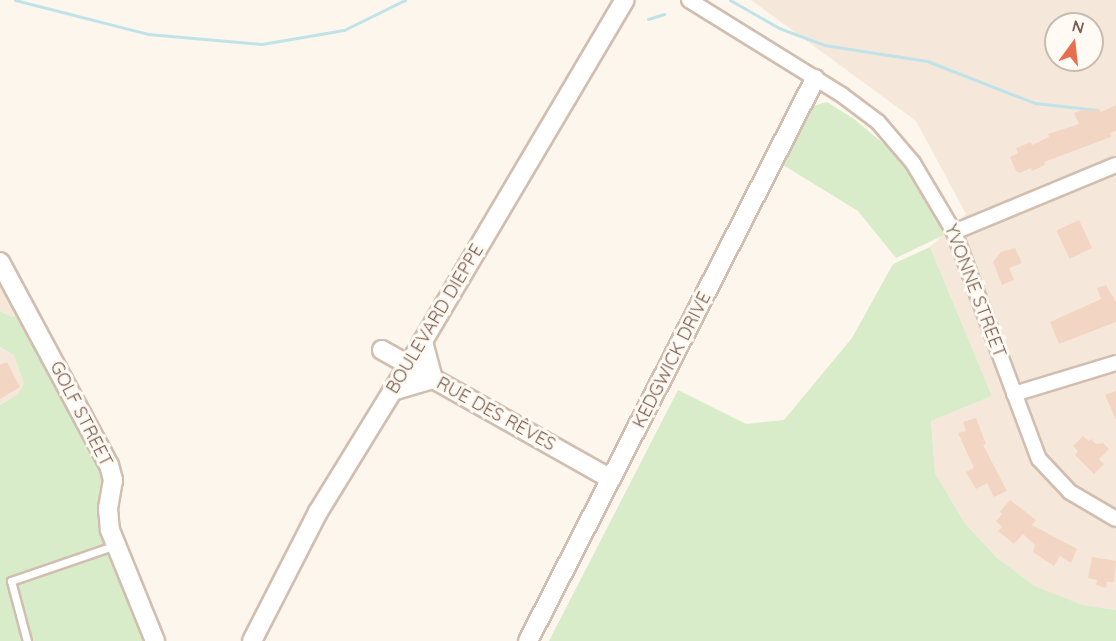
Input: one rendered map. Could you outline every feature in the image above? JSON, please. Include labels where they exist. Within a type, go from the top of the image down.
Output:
[{"type":"street","name":"BOULEVARD DIEPPE","points":[[252,641],[301,542],[625,0]]},
{"type":"street","name":"YVONNE STREET","points":[[689,0],[878,122],[912,163],[954,232],[1039,459],[1070,492],[1116,519]]},
{"type":"street","name":"KEDGWICK DRIVE","points":[[528,641],[815,80]]},
{"type":"street","points":[[954,232],[1116,165]]},
{"type":"street","name":"GOLF STREET","points":[[0,262],[5,284],[109,465],[113,480],[108,518],[116,545],[155,641]]},
{"type":"street","points":[[392,391],[433,379],[423,341]]},
{"type":"street","name":"RUE DES RÊVES","points":[[382,350],[611,479]]},
{"type":"street","points":[[1014,394],[1116,363]]},
{"type":"lane","points":[[27,641],[11,581],[116,545]]},
{"type":"shaded area","points":[[751,0],[1116,0],[1116,610],[1083,605],[1034,587],[996,557],[964,522],[935,473],[931,421],[992,396],[930,247],[966,214],[916,121]]},
{"type":"shaded area","points":[[0,279],[19,315],[12,317],[0,311]]},
{"type":"shaded area","points":[[0,347],[14,355],[24,384],[17,395],[0,405]]},
{"type":"green space","points":[[827,102],[854,119],[890,149],[922,190],[944,235],[896,258],[858,211],[783,165],[813,106]]},
{"type":"green space","points":[[930,247],[992,396],[931,421],[935,473],[964,522],[996,557],[1034,586],[1083,605],[1116,610],[1116,641],[549,641],[678,390],[746,424],[784,420],[852,338],[893,264]]},
{"type":"green space","points":[[0,311],[12,317],[19,315],[102,470],[105,480],[99,512],[100,523],[147,641],[0,641],[0,405],[17,395],[24,384],[14,355],[0,347]]},
{"type":"building","points":[[1116,105],[1116,131],[1110,133],[1111,137],[1044,162],[1045,165],[1032,171],[1031,168],[1020,173],[1016,171],[1010,157],[1018,153],[1016,148],[1031,142],[1032,145],[1049,137],[1048,134],[1079,124],[1074,113],[1085,109],[1092,111],[1099,109],[1101,112]]},
{"type":"building","points":[[1079,220],[1092,248],[1069,259],[1056,231]]},
{"type":"building","points":[[1015,248],[1022,263],[1009,268],[1014,280],[1002,285],[993,262],[1001,252]]},
{"type":"building","points":[[1106,285],[1116,302],[1116,322],[1059,344],[1050,322],[1101,299],[1097,288]]},
{"type":"building","points":[[7,362],[20,387],[0,399],[0,365]]},
{"type":"building","points":[[1116,391],[1116,420],[1105,395]]},
{"type":"building","points":[[976,418],[986,444],[983,445],[1007,491],[994,497],[987,483],[976,489],[966,472],[974,468],[958,433],[966,431],[963,422]]},
{"type":"building","points":[[1083,436],[1096,444],[1103,443],[1109,449],[1099,459],[1104,464],[1094,474],[1075,455],[1078,451],[1073,446]]},
{"type":"building","points":[[1010,500],[1036,520],[1032,525],[1077,549],[1071,563],[1060,556],[1054,566],[1033,552],[1035,545],[1023,534],[1014,544],[998,531],[1002,527],[996,521]]},
{"type":"building","points":[[1092,557],[1116,561],[1114,582],[1107,582],[1106,588],[1096,585],[1097,580],[1088,578]]},
{"type":"waterway","points":[[15,0],[148,34],[262,44],[344,30],[405,0]]},
{"type":"waterway","points":[[730,0],[779,28],[824,45],[927,61],[1035,103],[1098,110]]},
{"type":"waterway","points":[[648,19],[664,14]]}]
